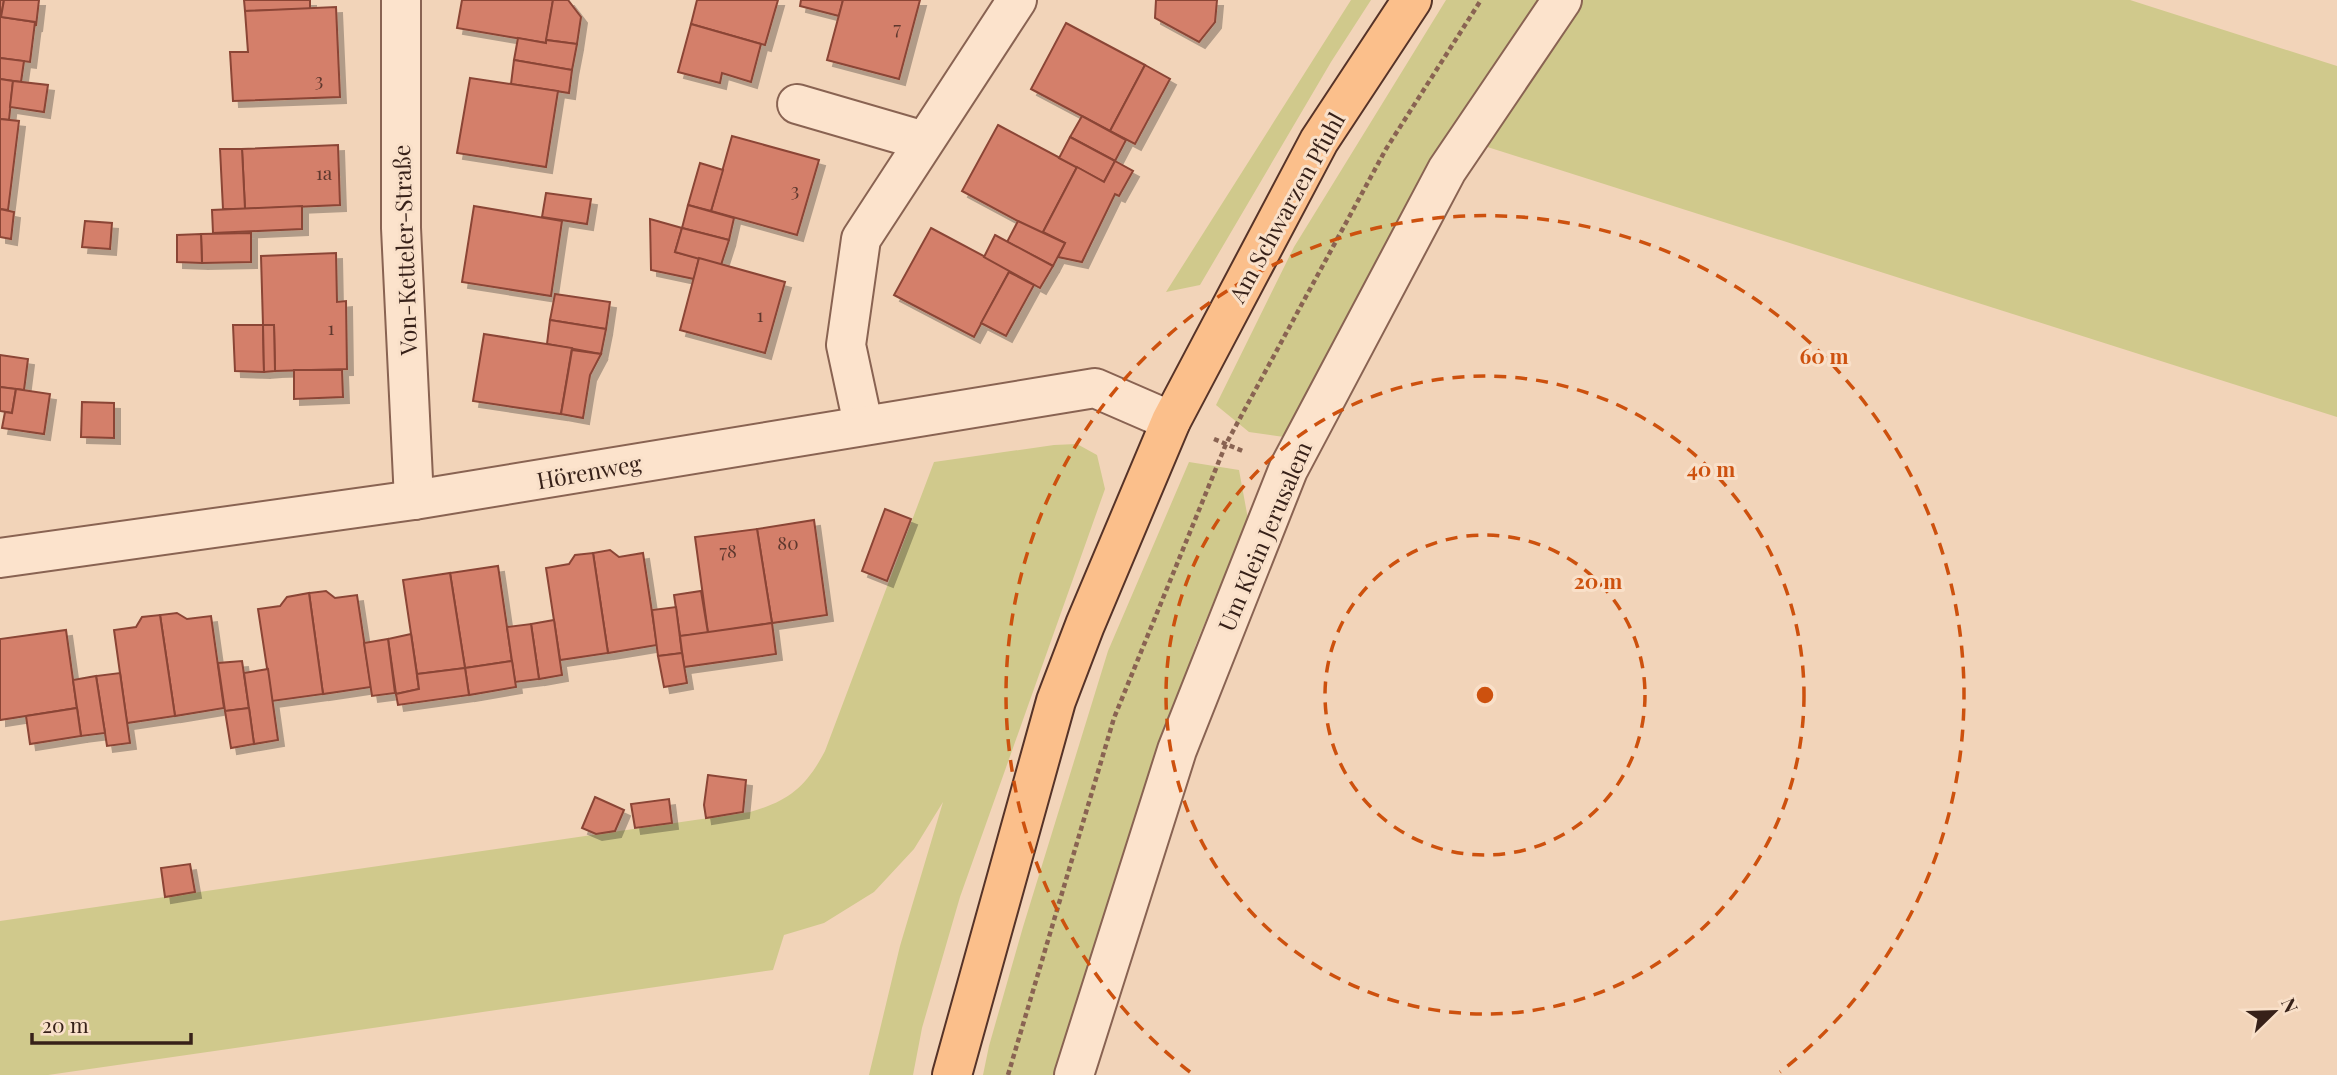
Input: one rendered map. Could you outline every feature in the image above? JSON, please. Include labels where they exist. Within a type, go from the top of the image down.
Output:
[{"type":"main road","name":"Am Schwarzen Pfuhl","points":[[952,1075],[1056,701],[1171,421],[1319,141],[1412,0]]},
{"type":"street","name":"Von-Ketteler-Straße","points":[[401,0],[401,228],[414,500]]},
{"type":"street","points":[[863,424],[846,345],[861,239],[1017,0]]},
{"type":"street","name":"Um Klein Jerusalem","points":[[1074,1075],[1177,750],[1288,470],[1447,170],[1562,0]]},
{"type":"street","points":[[797,104],[925,141]]},
{"type":"street","name":"Hörenweg","points":[[0,558],[414,500],[1095,387],[1171,421]]},
{"type":"path","points":[[1171,421],[1288,470]]},
{"type":"shaded area","points":[[1351,0],[1371,0],[1331,62],[1200,285],[1166,292]]},
{"type":"shaded area","points":[[1446,0],[1538,0],[1453,127],[1284,437],[1249,432],[1216,405],[1294,247]]},
{"type":"shaded area","points":[[1576,0],[2130,0],[2337,66],[2337,417],[1478,144]]},
{"type":"shaded area","points":[[1077,444],[1097,455],[1105,489],[960,897],[922,1028],[913,1075],[869,1075],[900,946],[943,802],[914,849],[874,892],[824,923],[784,935],[773,970],[48,1075],[0,1075],[0,921],[750,812],[776,803],[803,783],[825,751],[934,462]]},
{"type":"shaded area","points":[[1189,462],[1239,470],[1248,519],[1196,644],[1058,1075],[983,1075],[1023,927],[1108,651]]},
{"type":"building","points":[[0,0],[4,0],[1,17],[35,22],[30,62],[0,58]]},
{"type":"building","points":[[4,0],[39,0],[36,26],[35,22],[1,17]]},
{"type":"building","points":[[244,0],[310,0],[310,9],[245,11]]},
{"type":"building","points":[[462,0],[553,0],[546,43],[457,28]]},
{"type":"building","points":[[553,0],[568,0],[581,17],[577,44],[546,40]]},
{"type":"building","points":[[697,0],[778,0],[765,45],[691,24]]},
{"type":"building","points":[[801,0],[843,0],[839,16],[800,6]]},
{"type":"building","points":[[843,0],[920,0],[899,79],[827,60]]},
{"type":"building","points":[[1156,0],[1217,0],[1215,22],[1199,42],[1155,18]]},
{"type":"building","points":[[336,7],[340,97],[233,101],[230,52],[248,52],[245,11]]},
{"type":"building","points":[[1066,23],[1145,65],[1110,131],[1031,89]]},
{"type":"building","points":[[691,24],[761,44],[751,82],[722,73],[720,83],[678,72]]},
{"type":"building","points":[[518,38],[546,43],[546,40],[577,44],[572,70],[514,60]]},
{"type":"building","points":[[0,58],[24,61],[21,82],[0,79]]},
{"type":"building","points":[[514,60],[572,70],[569,93],[511,84]]},
{"type":"building","points":[[1145,65],[1170,79],[1135,144],[1110,131]]},
{"type":"building","points":[[470,78],[558,91],[546,167],[457,153]]},
{"type":"building","points":[[0,79],[13,81],[9,120],[0,119]]},
{"type":"building","points":[[13,81],[48,85],[44,112],[10,107]]},
{"type":"building","points":[[1082,116],[1126,140],[1115,161],[1070,137]]},
{"type":"building","points":[[0,119],[19,121],[8,210],[0,209]]},
{"type":"building","points":[[998,125],[1077,167],[1042,234],[962,191]]},
{"type":"building","points":[[732,136],[819,160],[797,235],[711,211]]},
{"type":"building","points":[[1070,137],[1115,161],[1104,182],[1059,158]]},
{"type":"building","points":[[338,145],[340,205],[245,209],[242,149]]},
{"type":"building","points":[[220,149],[242,149],[245,209],[223,209]]},
{"type":"building","points":[[1115,161],[1133,171],[1119,196],[1115,194],[1082,262],[1058,257],[1065,243],[1043,232],[1077,167],[1104,182]]},
{"type":"building","points":[[700,163],[723,170],[711,211],[688,205]]},
{"type":"building","points":[[546,193],[591,199],[587,224],[542,217]]},
{"type":"building","points":[[688,205],[734,218],[729,240],[682,228]]},
{"type":"building","points":[[302,206],[302,229],[213,233],[212,210]]},
{"type":"building","points":[[474,206],[562,221],[551,296],[462,282]]},
{"type":"building","points":[[0,209],[14,212],[11,239],[0,237]]},
{"type":"building","points":[[650,219],[682,228],[675,252],[699,258],[694,279],[651,270]]},
{"type":"building","points":[[85,221],[112,223],[110,249],[82,247]]},
{"type":"building","points":[[1018,221],[1065,243],[1053,266],[1007,242]]},
{"type":"building","points":[[682,228],[729,240],[721,265],[675,252]]},
{"type":"building","points":[[931,228],[1010,270],[974,337],[894,295]]},
{"type":"building","points":[[251,233],[251,262],[202,263],[201,234]]},
{"type":"building","points":[[201,234],[202,263],[177,262],[177,235]]},
{"type":"building","points":[[995,235],[1053,266],[1040,288],[984,257]]},
{"type":"building","points":[[336,253],[337,302],[346,301],[347,369],[275,371],[274,325],[263,325],[261,256]]},
{"type":"building","points":[[699,258],[785,282],[765,353],[680,330]]},
{"type":"building","points":[[1009,272],[1034,285],[1006,336],[981,323]]},
{"type":"building","points":[[555,294],[610,302],[606,329],[550,320]]},
{"type":"building","points":[[550,320],[606,329],[601,354],[547,344]]},
{"type":"building","points":[[233,325],[263,325],[264,372],[235,371]]},
{"type":"building","points":[[263,325],[274,325],[275,371],[264,372]]},
{"type":"building","points":[[484,334],[572,348],[561,414],[473,401]]},
{"type":"building","points":[[572,350],[601,354],[590,375],[583,418],[561,414]]},
{"type":"building","points":[[0,355],[28,359],[24,390],[0,387]]},
{"type":"building","points":[[294,370],[342,370],[343,397],[294,399]]},
{"type":"building","points":[[0,387],[16,389],[12,413],[0,411]]},
{"type":"building","points":[[16,389],[50,394],[44,434],[2,428],[5,412],[12,413]]},
{"type":"building","points":[[82,402],[114,403],[114,438],[81,437]]},
{"type":"building","points":[[885,509],[911,519],[887,581],[862,571]]},
{"type":"building","points":[[814,520],[827,615],[772,623],[757,529]]},
{"type":"building","points":[[757,529],[772,623],[708,633],[695,537]]},
{"type":"building","points":[[610,550],[619,557],[643,553],[657,645],[608,653],[593,553]]},
{"type":"building","points":[[593,553],[608,653],[560,660],[546,568],[569,564],[575,555]]},
{"type":"building","points":[[498,566],[512,661],[465,668],[450,573]]},
{"type":"building","points":[[450,573],[465,668],[417,674],[403,580]]},
{"type":"building","points":[[326,591],[335,598],[357,595],[371,687],[323,694],[309,593]]},
{"type":"building","points":[[701,591],[708,633],[680,636],[674,595]]},
{"type":"building","points":[[309,593],[323,694],[272,701],[258,609],[280,606],[287,597]]},
{"type":"building","points":[[676,607],[682,653],[658,656],[652,610]]},
{"type":"building","points":[[177,613],[187,619],[211,616],[224,708],[175,716],[160,615]]},
{"type":"building","points":[[160,615],[175,716],[127,723],[114,630],[136,627],[142,617]]},
{"type":"building","points":[[554,620],[562,675],[539,679],[531,624]]},
{"type":"building","points":[[772,623],[776,654],[684,667],[680,636]]},
{"type":"building","points":[[531,624],[539,679],[515,682],[507,627]]},
{"type":"building","points":[[66,630],[77,708],[0,720],[0,639]]},
{"type":"building","points":[[411,634],[419,689],[396,694],[388,639]]},
{"type":"building","points":[[388,639],[395,693],[372,696],[364,643]]},
{"type":"building","points":[[682,653],[687,683],[664,687],[658,656]]},
{"type":"building","points":[[242,661],[249,708],[225,711],[218,663]]},
{"type":"building","points":[[512,661],[516,687],[469,695],[465,668]]},
{"type":"building","points":[[465,668],[469,695],[398,705],[396,694],[419,689],[417,674]]},
{"type":"building","points":[[268,669],[278,740],[254,744],[244,673]]},
{"type":"building","points":[[120,673],[130,743],[107,746],[96,676]]},
{"type":"building","points":[[96,676],[105,733],[81,736],[73,680]]},
{"type":"building","points":[[77,708],[81,736],[30,744],[26,716]]},
{"type":"building","points":[[249,708],[254,744],[231,748],[225,711]]},
{"type":"building","points":[[708,775],[746,780],[743,812],[706,818],[704,805]]},
{"type":"building","points":[[595,797],[624,810],[615,831],[596,834],[582,828]]},
{"type":"building","points":[[669,799],[672,823],[635,828],[631,804]]},
{"type":"building","points":[[190,864],[195,892],[165,897],[161,868]]}]
